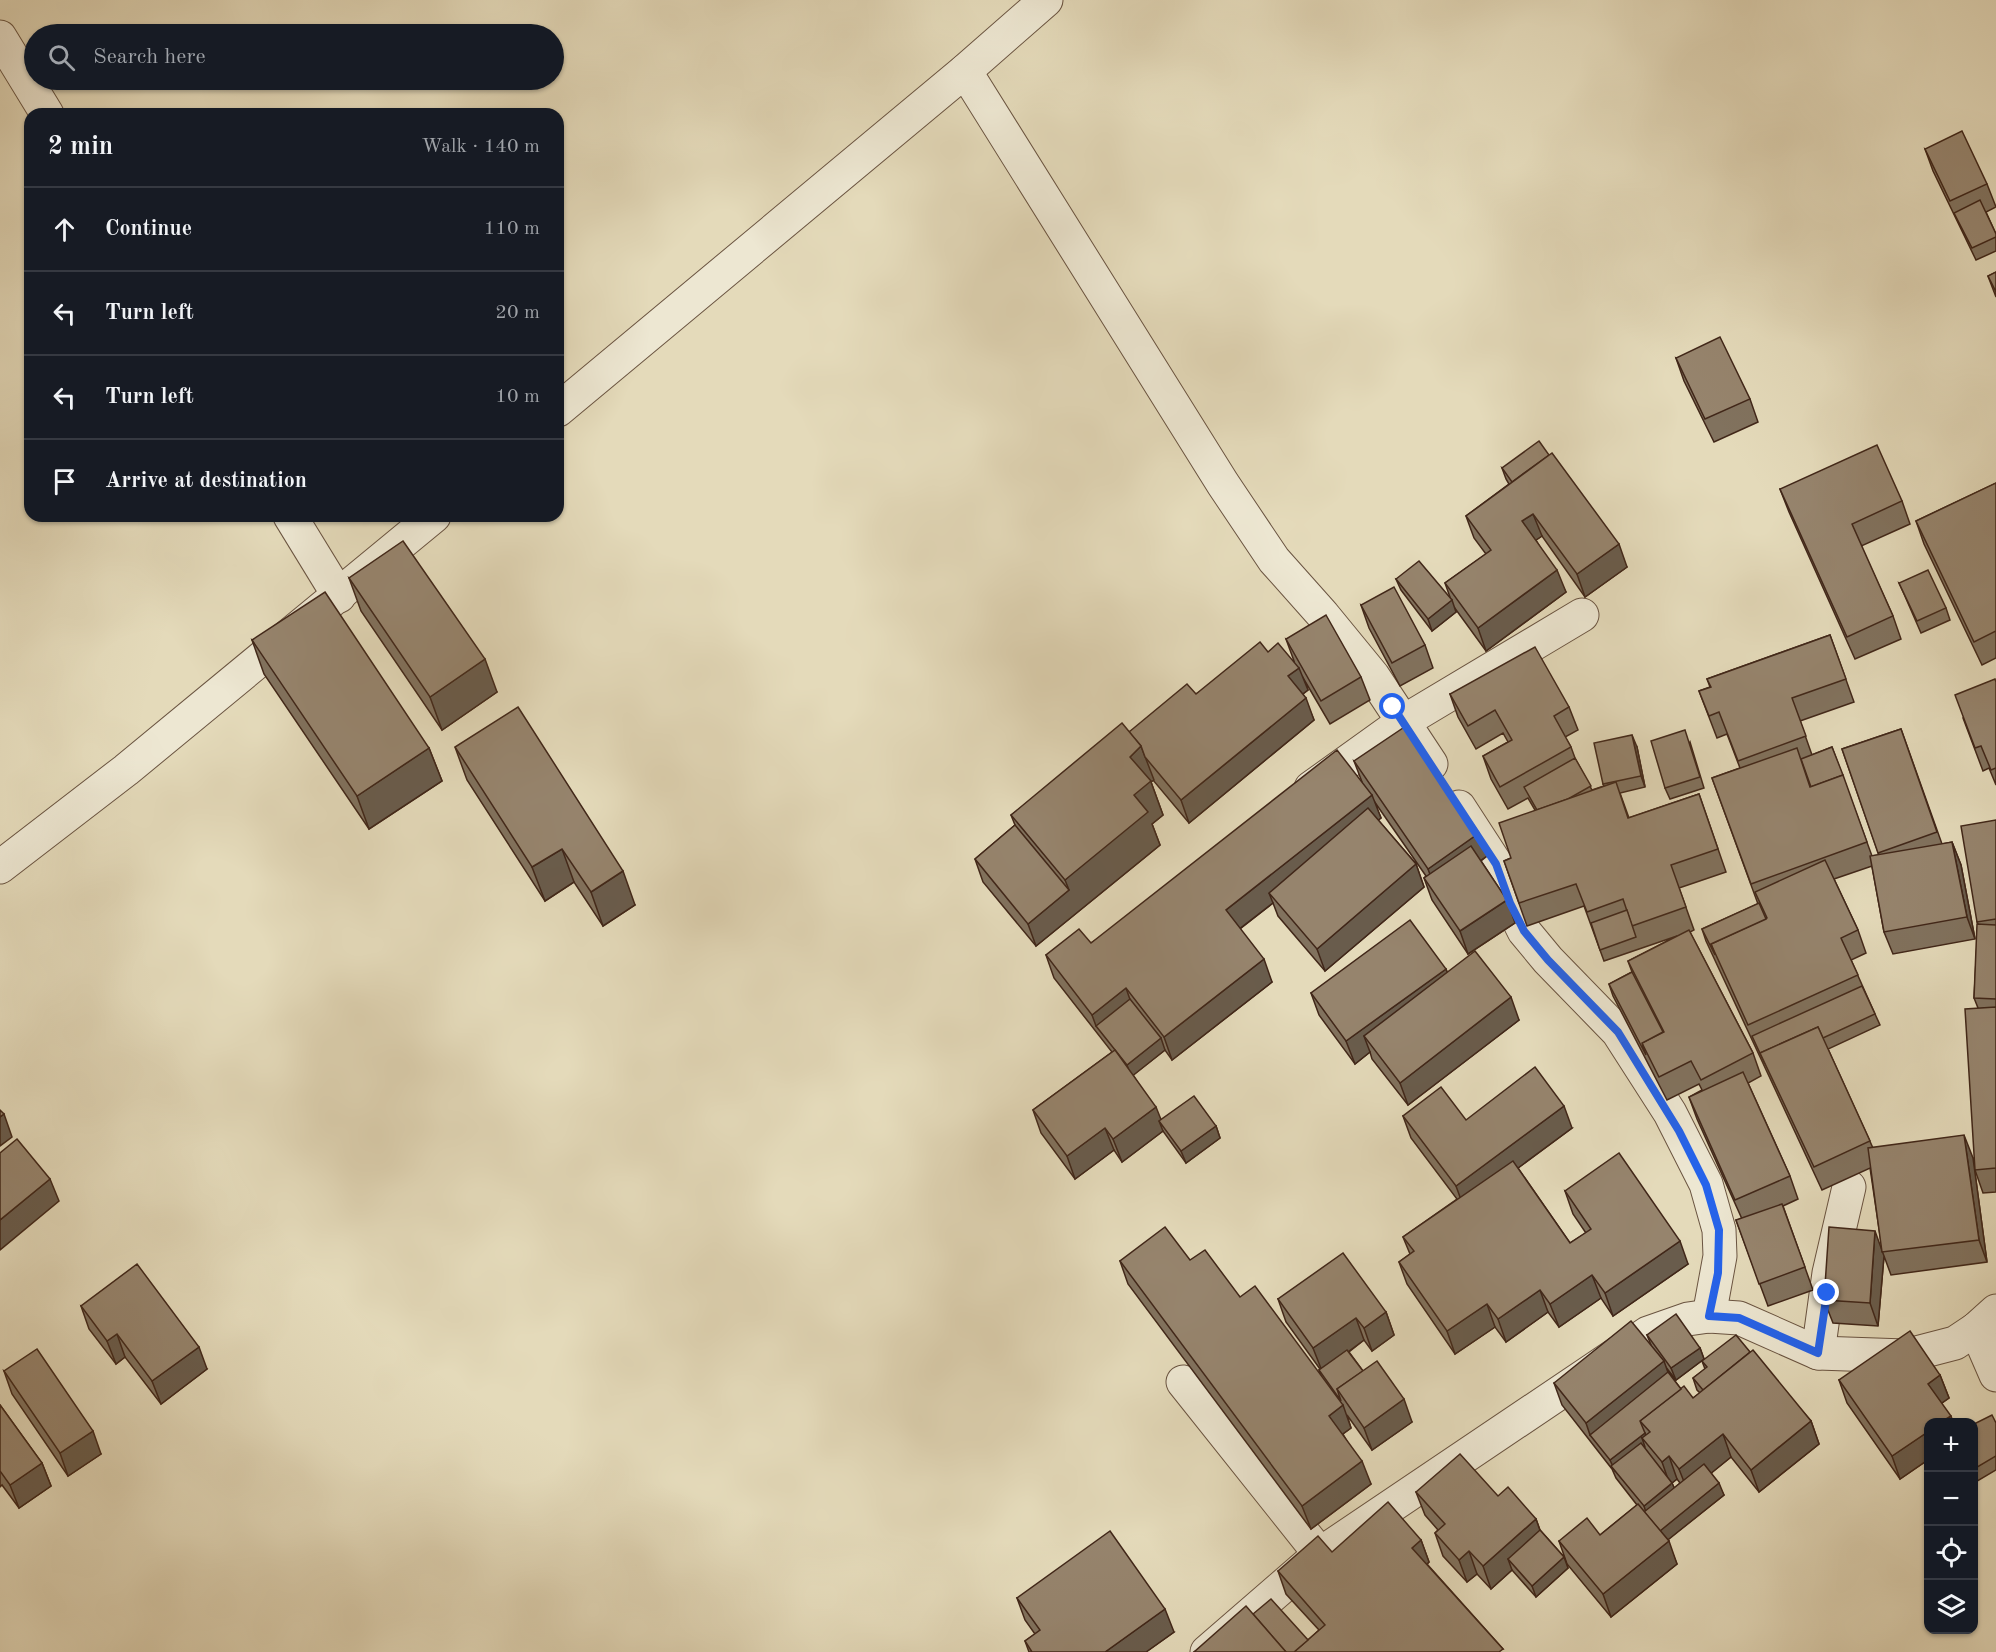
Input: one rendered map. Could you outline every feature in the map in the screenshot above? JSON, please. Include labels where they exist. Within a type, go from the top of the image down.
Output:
[{"type":"street","points":[[564,405],[965,71],[1046,0]]},
{"type":"street","points":[[0,37],[24,77]]},
{"type":"street","points":[[965,71],[1223,484],[1274,560],[1373,676],[1496,864],[1510,903],[1524,931],[1548,960],[1618,1032],[1670,1113],[1706,1185],[1719,1230],[1720,1256],[1709,1316]]},
{"type":"street","points":[[32,90],[42,108]]},
{"type":"street","points":[[294,522],[339,596]]},
{"type":"street","points":[[0,867],[126,770],[427,522]]},
{"type":"street","points":[[1287,805],[1403,722],[1582,615]]},
{"type":"street","points":[[1818,1353],[1829,1274],[1849,1187]]},
{"type":"street","points":[[1207,1652],[1320,1554],[1648,1333],[1688,1319],[1709,1316],[1739,1318],[1818,1353],[1905,1356],[1955,1342],[1986,1320],[1996,1375]]},
{"type":"street","points":[[1183,1382],[1320,1554]]},
{"type":"building","points":[[1962,131],[1987,184],[1950,201],[1925,149]]},
{"type":"building","points":[[1980,200],[1996,237],[1972,248],[1954,213]]},
{"type":"building","points":[[1996,272],[1996,292],[1988,276]]},
{"type":"building","points":[[1720,337],[1750,399],[1705,419],[1676,358]]},
{"type":"building","points":[[1539,441],[1549,455],[1512,482],[1502,468]]},
{"type":"building","points":[[1877,445],[1902,501],[1852,524],[1893,616],[1847,637],[1780,489]]},
{"type":"building","points":[[1552,453],[1619,544],[1577,574],[1533,514],[1522,521],[1557,570],[1478,628],[1445,583],[1491,550],[1466,516]]},
{"type":"building","points":[[1996,483],[1996,631],[1974,642],[1916,521]]},
{"type":"building","points":[[403,541],[485,659],[430,697],[349,578]]},
{"type":"building","points":[[1419,561],[1452,600],[1428,619],[1396,579]]},
{"type":"building","points":[[1928,570],[1946,608],[1917,621],[1899,583]]},
{"type":"building","points":[[1394,587],[1425,645],[1392,663],[1361,605]]},
{"type":"building","points":[[325,592],[429,748],[357,796],[252,640]]},
{"type":"building","points":[[1326,615],[1361,677],[1321,701],[1286,639]]},
{"type":"building","points":[[1830,635],[1846,679],[1792,698],[1806,736],[1738,761],[1719,712],[1709,716],[1699,691],[1711,687],[1707,679]]},
{"type":"building","points":[[1260,642],[1268,652],[1278,643],[1299,668],[1288,676],[1306,698],[1181,800],[1145,757],[1141,746],[1129,732],[1187,684],[1196,694]]},
{"type":"building","points":[[1535,647],[1569,707],[1554,716],[1571,747],[1500,787],[1483,756],[1512,740],[1495,710],[1468,726],[1450,694]]},
{"type":"building","points":[[1995,679],[1996,768],[1991,770],[1981,746],[1975,748],[1955,695]]},
{"type":"building","points":[[518,707],[623,871],[591,892],[562,849],[532,867],[455,747]]},
{"type":"building","points":[[1122,723],[1141,746],[1130,757],[1151,781],[1134,795],[1148,812],[1065,880],[1011,815]]},
{"type":"building","points":[[1406,726],[1479,833],[1428,869],[1354,761]]},
{"type":"building","points":[[1901,729],[1937,832],[1878,853],[1842,749]]},
{"type":"building","points":[[1685,730],[1700,777],[1665,788],[1651,741]]},
{"type":"building","points":[[1632,735],[1641,776],[1603,784],[1594,743]]},
{"type":"building","points":[[1832,747],[1843,775],[1811,787],[1801,759]]},
{"type":"building","points":[[1797,748],[1810,787],[1843,775],[1867,842],[1751,884],[1712,778]]},
{"type":"building","points":[[1337,750],[1372,795],[1226,910],[1264,959],[1164,1037],[1126,988],[1092,1015],[1046,955],[1079,929],[1091,943]]},
{"type":"building","points":[[1575,758],[1591,786],[1568,799],[1537,810],[1524,787]]},
{"type":"building","points":[[1616,782],[1628,818],[1699,794],[1718,849],[1671,865],[1686,907],[1632,926],[1623,899],[1587,912],[1576,884],[1519,903],[1504,861],[1511,858],[1499,823]]},
{"type":"building","points":[[1368,808],[1416,864],[1317,949],[1269,893]]},
{"type":"building","points":[[1996,820],[1996,919],[1977,922],[1961,826]]},
{"type":"building","points":[[1015,825],[1069,890],[1028,924],[975,859]]},
{"type":"building","points":[[1952,842],[1967,917],[1884,932],[1870,856]]},
{"type":"building","points":[[1471,846],[1507,900],[1460,931],[1424,878]]},
{"type":"building","points":[[1825,860],[1858,930],[1841,938],[1858,975],[1748,1025],[1711,944],[1767,918],[1755,892]]},
{"type":"building","points":[[1759,903],[1766,919],[1711,944],[1715,955],[1702,929]]},
{"type":"building","points":[[1627,910],[1636,937],[1600,950],[1591,923]]},
{"type":"building","points":[[1410,920],[1446,969],[1346,1041],[1311,993]]},
{"type":"building","points":[[1977,924],[1996,925],[1996,999],[1974,998]]},
{"type":"building","points":[[1689,930],[1753,1053],[1701,1080],[1691,1061],[1659,1077],[1642,1043],[1664,1032],[1628,961]]},
{"type":"building","points":[[1475,951],[1511,997],[1400,1083],[1364,1036]]},
{"type":"building","points":[[1632,972],[1663,1032],[1642,1043],[1646,1055],[1609,984]]},
{"type":"building","points":[[1862,986],[1875,1014],[1823,1038],[1818,1027],[1760,1053],[1765,1064],[1752,1036]]},
{"type":"building","points":[[1130,999],[1161,1038],[1127,1065],[1096,1026]]},
{"type":"building","points":[[1996,1007],[1996,1168],[1975,1170],[1965,1009]]},
{"type":"building","points":[[1818,1027],[1870,1141],[1814,1167],[1760,1053]]},
{"type":"building","points":[[1115,1050],[1156,1107],[1113,1139],[1105,1128],[1067,1156],[1033,1110]]},
{"type":"building","points":[[1535,1067],[1564,1106],[1456,1186],[1403,1116],[1441,1087],[1466,1120]]},
{"type":"building","points":[[1743,1072],[1790,1176],[1735,1200],[1689,1097]]},
{"type":"building","points":[[1194,1096],[1216,1126],[1181,1151],[1159,1121]]},
{"type":"building","points":[[1964,1135],[1979,1240],[1882,1252],[1868,1148]]},
{"type":"building","points":[[17,1139],[50,1179],[0,1220],[0,1153]]},
{"type":"building","points":[[1619,1153],[1680,1241],[1605,1293],[1592,1275],[1550,1304],[1540,1290],[1498,1319],[1487,1304],[1447,1331],[1399,1262],[1414,1251],[1403,1237],[1513,1161],[1570,1243],[1591,1229],[1565,1191]]},
{"type":"building","points":[[1782,1204],[1805,1267],[1759,1284],[1736,1220]]},
{"type":"building","points":[[1165,1227],[1190,1260],[1205,1250],[1240,1297],[1255,1286],[1343,1405],[1329,1416],[1362,1461],[1302,1506],[1120,1261]]},
{"type":"building","points":[[1829,1227],[1875,1231],[1870,1303],[1824,1300]]},
{"type":"building","points":[[1343,1253],[1386,1312],[1364,1328],[1356,1318],[1313,1348],[1278,1299]]},
{"type":"building","points":[[137,1264],[199,1347],[152,1381],[117,1334],[107,1341],[81,1306]]},
{"type":"building","points":[[1676,1314],[1700,1348],[1671,1368],[1647,1335]]},
{"type":"building","points":[[1631,1321],[1664,1361],[1586,1423],[1554,1383]]},
{"type":"building","points":[[1910,1331],[1940,1375],[1928,1384],[1951,1416],[1924,1418],[1924,1434],[1892,1456],[1839,1380]]},
{"type":"building","points":[[1736,1335],[1750,1352],[1703,1390],[1693,1378],[1707,1367],[1702,1361]]},
{"type":"building","points":[[37,1349],[93,1431],[60,1453],[4,1371]]},
{"type":"building","points":[[1347,1350],[1363,1371],[1337,1389],[1341,1401],[1319,1370]]},
{"type":"building","points":[[1753,1350],[1811,1421],[1751,1470],[1723,1434],[1679,1469],[1669,1456],[1662,1462],[1642,1438],[1650,1432],[1640,1421],[1684,1386],[1693,1398]]},
{"type":"building","points":[[1377,1361],[1404,1399],[1364,1428],[1337,1389]]},
{"type":"building","points":[[1668,1372],[1681,1389],[1640,1421],[1645,1433],[1610,1460],[1590,1435]]},
{"type":"building","points":[[0,1405],[42,1463],[10,1485],[0,1471]]},
{"type":"building","points":[[1992,1415],[1996,1423],[1996,1456],[1978,1467],[1978,1422]]},
{"type":"building","points":[[1641,1443],[1672,1483],[1644,1506],[1611,1466]]},
{"type":"building","points":[[1460,1454],[1498,1496],[1508,1487],[1536,1519],[1483,1566],[1469,1551],[1459,1560],[1435,1533],[1445,1524],[1416,1492]]},
{"type":"building","points":[[1704,1464],[1719,1483],[1660,1531],[1644,1512]]},
{"type":"building","points":[[1388,1502],[1421,1540],[1412,1548],[1503,1649],[1499,1652],[1294,1652],[1325,1625],[1278,1571],[1318,1536],[1332,1552]]},
{"type":"building","points":[[1638,1504],[1669,1541],[1603,1594],[1559,1541],[1587,1518],[1600,1535]]},
{"type":"building","points":[[1540,1530],[1564,1557],[1532,1586],[1508,1559]]},
{"type":"building","points":[[1110,1531],[1165,1609],[1105,1652],[1032,1652],[1025,1641],[1040,1630],[1017,1598]]},
{"type":"building","points":[[1271,1599],[1308,1640],[1294,1652],[1286,1652],[1253,1614]]},
{"type":"building","points":[[1246,1606],[1286,1652],[1194,1652]]},
{"type":"route","points":[[1393,707],[1496,864],[1510,903],[1524,931],[1548,960],[1618,1032],[1670,1113],[1706,1185],[1719,1230],[1720,1256],[1709,1316],[1739,1318],[1818,1353],[1827,1293]]}]
